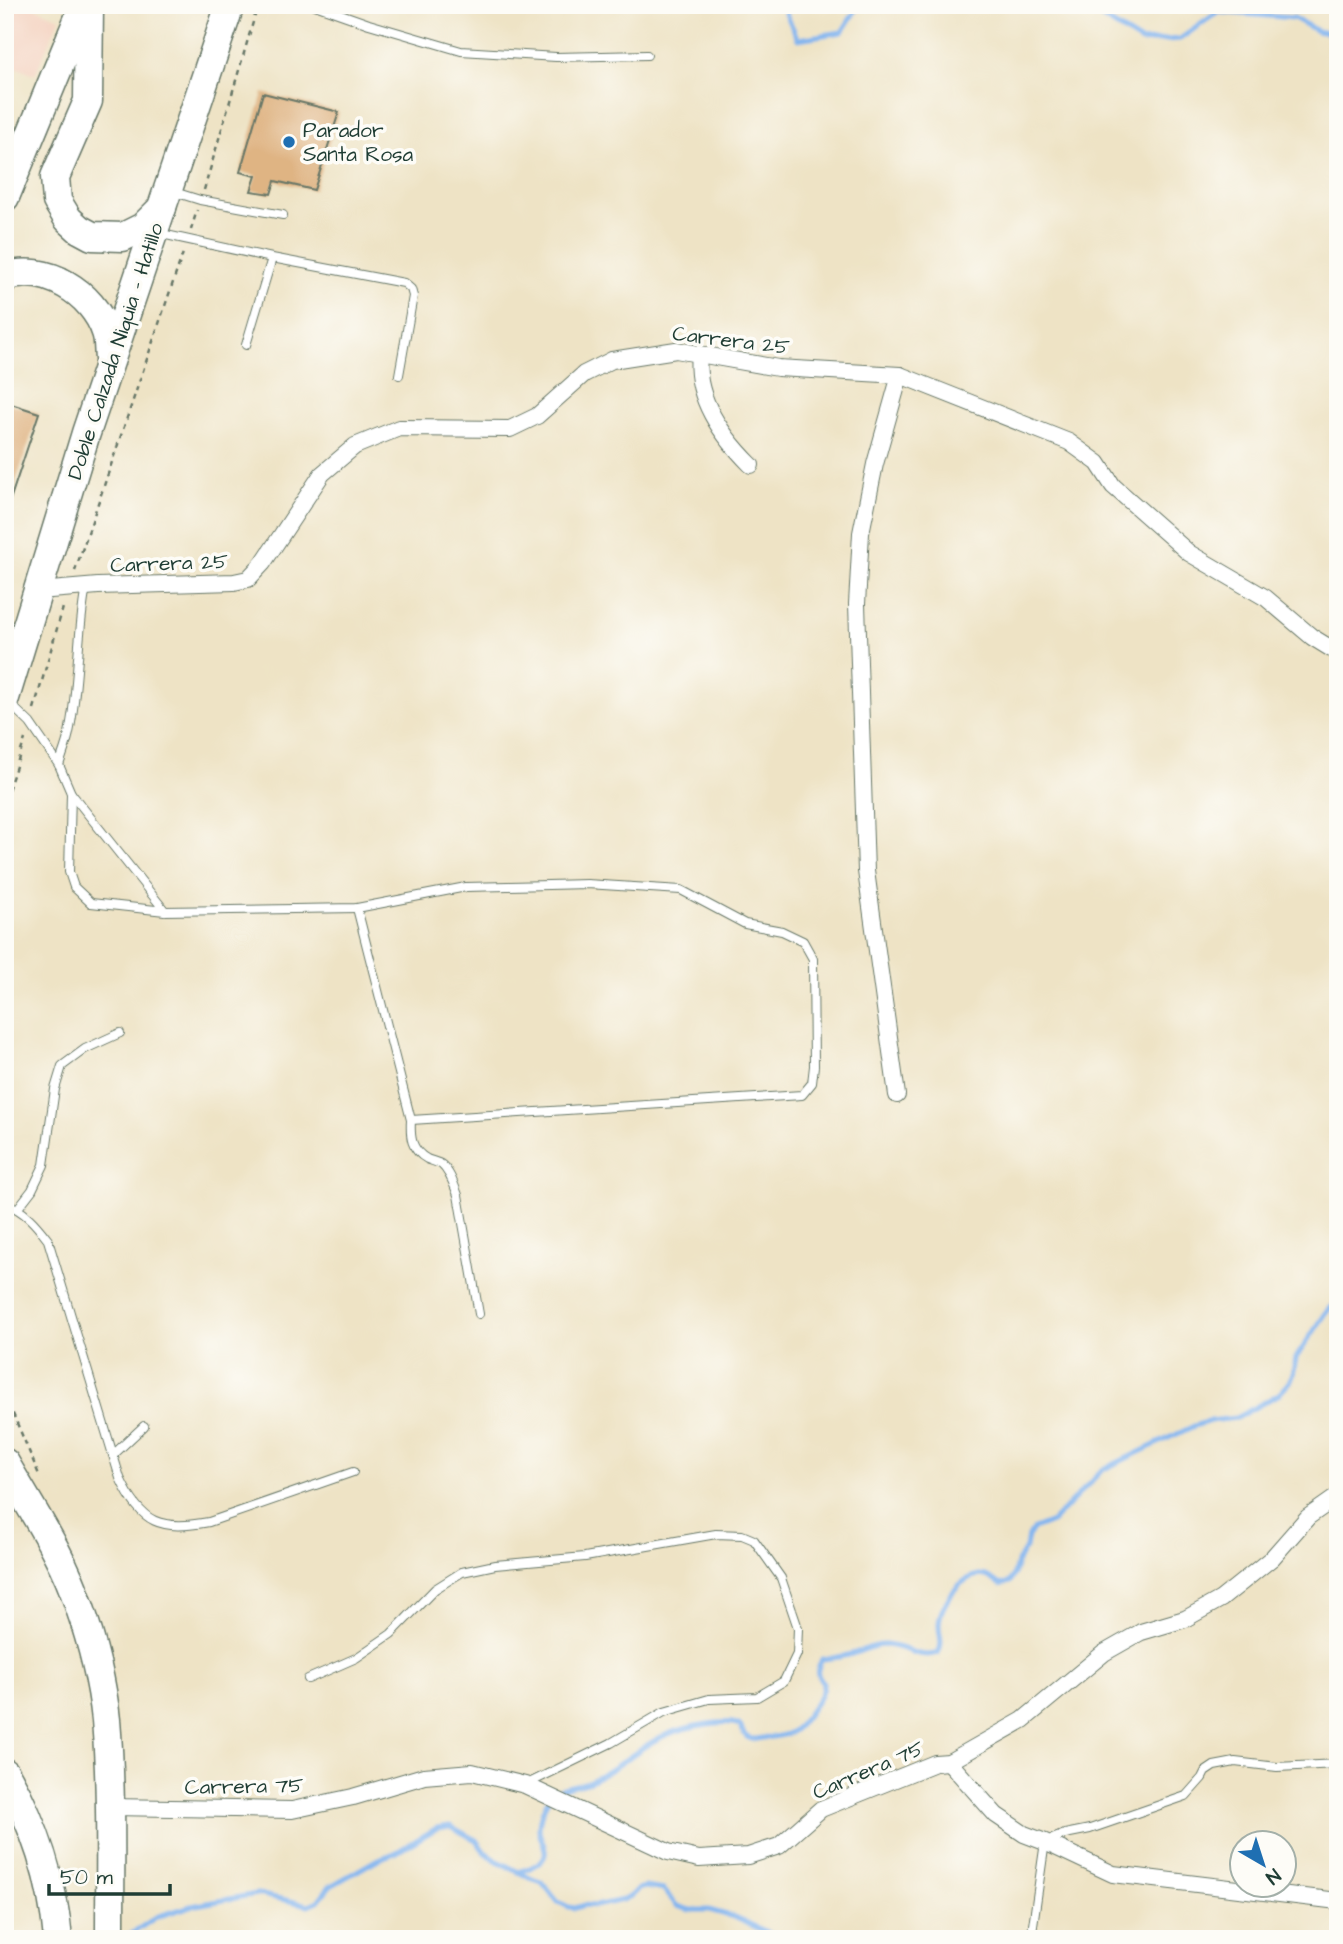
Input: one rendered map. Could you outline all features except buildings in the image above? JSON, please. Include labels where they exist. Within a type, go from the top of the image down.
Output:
[{"type":"highway","points":[[5,197],[86,5]]},
{"type":"highway","points":[[86,5],[88,101],[55,177],[57,201],[68,219],[92,236],[123,237],[144,227],[161,210]]},
{"type":"highway","name":"Doble Calzada Niquia - Hatillo","points":[[5,699],[110,362],[230,5]]},
{"type":"highway","points":[[5,277],[13,274],[43,275],[71,286],[93,306],[106,332],[110,362]]},
{"type":"highway","points":[[5,1463],[57,1556],[79,1603],[96,1659],[106,1718],[110,1807],[110,1939]]},
{"type":"highway","points":[[5,1773],[20,1799],[45,1866],[58,1939]]},
{"type":"street","name":"Carrera 25","points":[[39,591],[234,582],[248,579],[263,563],[322,474],[355,446],[399,428],[510,429],[537,416],[584,374],[612,360],[676,350],[778,368],[900,375],[1069,442],[1098,463],[1113,486],[1189,553],[1266,598],[1312,638],[1338,653]]},
{"type":"street","points":[[699,355],[698,374],[717,426],[751,466]]},
{"type":"street","points":[[897,1094],[866,871],[857,604],[861,533],[875,464],[900,375]]},
{"type":"street","name":"Carrera 75","points":[[110,1807],[292,1810],[352,1797],[424,1776],[472,1772],[525,1786],[668,1852],[699,1858],[748,1856],[779,1846],[821,1809],[934,1763],[949,1762],[1023,1720],[1104,1653],[1141,1632],[1185,1619],[1221,1599],[1272,1558],[1308,1517],[1338,1496]]},
{"type":"street","points":[[949,1762],[996,1815],[1024,1834],[1113,1874],[1338,1901]]},
{"type":"lane","points":[[315,5],[461,51],[556,57],[647,55]]},
{"type":"lane","points":[[283,215],[200,200],[161,210],[188,239],[404,283],[411,289],[413,296],[399,375]]},
{"type":"lane","points":[[246,345],[272,258]]},
{"type":"lane","points":[[60,765],[73,710],[81,611],[77,588]]},
{"type":"lane","points":[[5,699],[30,723],[60,765],[71,793],[165,911]]},
{"type":"lane","points":[[71,793],[69,872],[74,887],[91,903],[165,911],[357,908],[466,887],[587,884],[681,890],[745,924],[782,931],[803,941],[813,959],[813,1083],[802,1095],[411,1120]]},
{"type":"lane","points":[[357,908],[411,1120],[410,1136],[415,1149],[426,1158],[442,1165],[458,1195],[479,1314]]},
{"type":"lane","points":[[18,1208],[32,1190],[44,1165],[55,1089],[62,1066],[85,1049],[120,1033]]},
{"type":"lane","points":[[5,1203],[32,1218],[48,1240],[120,1478],[129,1497],[146,1516],[165,1525],[184,1527],[209,1522],[354,1472]]},
{"type":"lane","points":[[113,1455],[144,1426]]},
{"type":"lane","points":[[308,1679],[356,1658],[391,1634],[435,1589],[462,1572],[495,1565],[585,1557],[716,1534],[742,1535],[754,1541],[781,1578],[798,1628],[797,1654],[784,1681],[757,1697],[709,1699],[664,1712],[611,1743],[525,1786]]},
{"type":"lane","points":[[1031,1939],[1045,1842],[1186,1796],[1205,1772],[1214,1766],[1235,1762],[1277,1766],[1338,1764]]},
{"type":"path","points":[[5,799],[77,588],[188,239],[258,5]]},
{"type":"path","points":[[5,817],[11,820],[5,839]]},
{"type":"shaded area","points":[[7,5],[28,5],[60,18],[35,74],[5,64]]},
{"type":"waterway","points":[[782,5],[798,39],[842,32],[859,5]]},
{"type":"waterway","points":[[1084,5],[1141,42],[1180,39],[1218,12],[1294,18],[1317,31],[1338,35]]},
{"type":"waterway","points":[[519,1872],[541,1862],[544,1857],[540,1820],[549,1799],[560,1789],[592,1780],[645,1746],[685,1728],[733,1723],[739,1725],[750,1739],[790,1732],[804,1719],[821,1694],[823,1682],[818,1671],[822,1659],[885,1645],[918,1654],[938,1653],[941,1642],[940,1617],[948,1599],[961,1584],[977,1576],[986,1576],[1001,1585],[1010,1582],[1017,1562],[1026,1548],[1028,1536],[1034,1529],[1052,1522],[1102,1470],[1194,1426],[1236,1418],[1279,1394],[1290,1382],[1296,1358],[1328,1310],[1338,1302]]},
{"type":"waterway","points":[[124,1939],[156,1917],[191,1906],[257,1894],[309,1905],[318,1901],[329,1887],[378,1859],[395,1853],[437,1828],[450,1826],[476,1840],[494,1859],[542,1882],[558,1902],[569,1907],[595,1906],[623,1900],[645,1887],[664,1890],[677,1906],[690,1910],[709,1910],[734,1917],[771,1934],[776,1939]]},
{"type":"place","name":"Parador Santa Rosa","points":[[289,142]]}]
